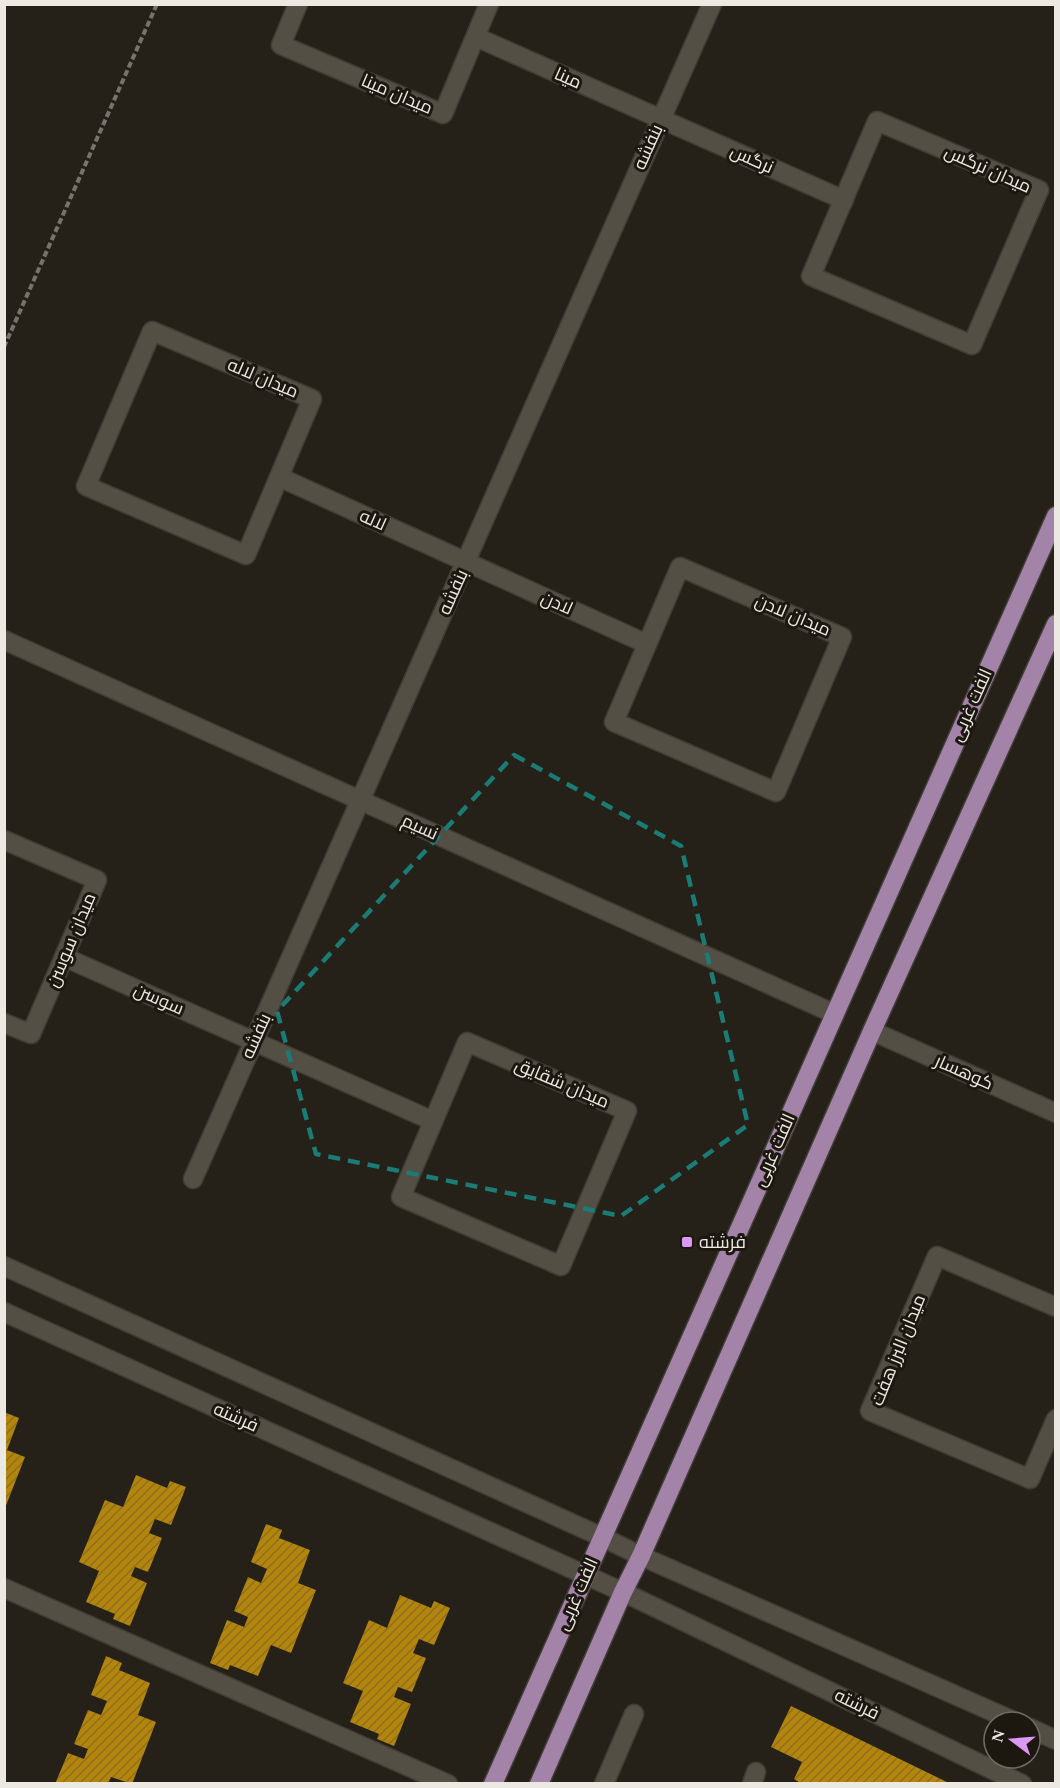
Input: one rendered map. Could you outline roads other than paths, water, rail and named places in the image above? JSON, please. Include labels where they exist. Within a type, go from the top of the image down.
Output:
[{"type":"main road","name":"الفت غربی","points":[[493,1784],[1056,516]]},
{"type":"main road","points":[[538,1784],[623,1592],[641,1557],[872,1030],[1056,624]]},
{"type":"street","name":"میدان مینا","points":[[298,4],[281,45],[443,114],[489,4]]},
{"type":"street","name":"بنفشه","points":[[193,1179],[712,4]]},
{"type":"street","name":"مینا","points":[[476,37],[660,119]]},
{"type":"street","name":"نرگس","points":[[660,119],[844,200]]},
{"type":"street","name":"میدان نرگس","points":[[878,121],[1039,190],[972,345],[811,276],[844,200],[878,121]]},
{"type":"street","name":"میدان لاله","points":[[152,330],[312,399],[279,477],[246,555],[86,486],[152,330]]},
{"type":"street","name":"لاله","points":[[279,477],[466,562]]},
{"type":"street","name":"لادن","points":[[466,562],[647,644]]},
{"type":"street","name":"میدان لادن","points":[[680,567],[842,637],[776,792],[614,722],[647,644],[680,567]]},
{"type":"street","name":"نسیم","points":[[4,640],[835,1014]]},
{"type":"street","name":"میدان سوسن","points":[[4,840],[97,880],[31,1034],[4,1023]]},
{"type":"street","name":"سوسن","points":[[64,957],[433,1121]]},
{"type":"street","name":"کوهسار","points":[[872,1030],[1056,1113]]},
{"type":"street","name":"میدان شقایق","points":[[468,1042],[627,1111],[561,1266],[401,1197],[433,1121],[468,1042]]},
{"type":"street","name":"میدان البرز هفت","points":[[1056,1307],[937,1256],[870,1411],[1030,1479],[1056,1419]]},
{"type":"street","points":[[4,1266],[602,1537],[641,1557],[989,1710]]},
{"type":"street","name":"فرشته","points":[[4,1312],[623,1592],[1022,1784]]},
{"type":"street","points":[[4,1588],[448,1784]]},
{"type":"street","points":[[604,1784],[634,1714]]},
{"type":"street","points":[[1042,1734],[1056,1740]]},
{"type":"place","name":"فرشته","points":[[687,1242]]}]
